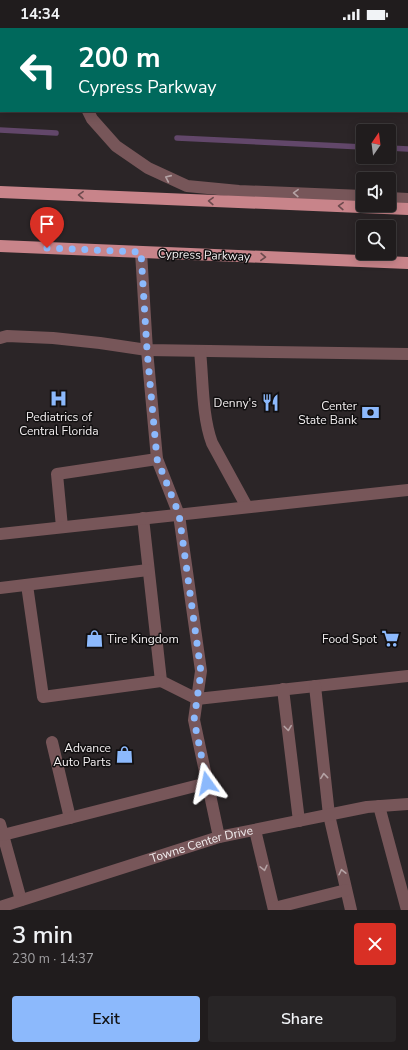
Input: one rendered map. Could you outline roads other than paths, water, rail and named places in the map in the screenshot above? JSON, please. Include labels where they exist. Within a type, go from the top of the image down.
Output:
[{"type":"main road","points":[[0,192],[408,209]]},
{"type":"main road","name":"Cypress Parkway","points":[[0,246],[408,263]]},
{"type":"street","points":[[88,112],[92,119],[116,146],[148,168],[187,186],[239,191],[356,196]]},
{"type":"street","points":[[396,198],[408,199]]},
{"type":"street","points":[[141,252],[147,350],[157,459],[179,514],[201,672],[194,720],[219,837]]},
{"type":"street","points":[[0,338],[7,336],[53,338],[147,350],[408,354]]},
{"type":"street","points":[[200,351],[208,434],[247,507]]},
{"type":"street","points":[[62,527],[57,474],[157,459]]},
{"type":"street","points":[[0,534],[408,490]]},
{"type":"street","points":[[143,518],[161,681]]},
{"type":"street","points":[[0,588],[148,570]]},
{"type":"street","points":[[27,585],[43,697],[161,681],[197,699],[408,676]]},
{"type":"street","points":[[315,686],[328,815],[351,910]]},
{"type":"street","points":[[283,690],[299,821]]},
{"type":"street","points":[[52,742],[70,818]]},
{"type":"street","points":[[21,900],[2,829],[70,818],[207,783]]},
{"type":"street","name":"Towne Center Drive","points":[[0,907],[219,837],[367,807],[408,804]]},
{"type":"street","points":[[380,806],[407,910]]},
{"type":"street","points":[[255,830],[274,909],[346,890]]},
{"type":"waterway","points":[[0,130],[56,133]]},
{"type":"waterway","points":[[177,138],[356,147]]},
{"type":"waterway","points":[[396,148],[408,149]]},
{"type":"place","name":"Pediatrics of Central Florida","points":[[59,398]]},
{"type":"place","name":"Denny's","points":[[270,403]]},
{"type":"place","name":"Center State Bank","points":[[370,413]]},
{"type":"place","name":"Tire Kingdom","points":[[94,639]]},
{"type":"place","name":"Food Spot","points":[[390,639]]},
{"type":"place","name":"Advance Auto Parts","points":[[124,755]]}]
